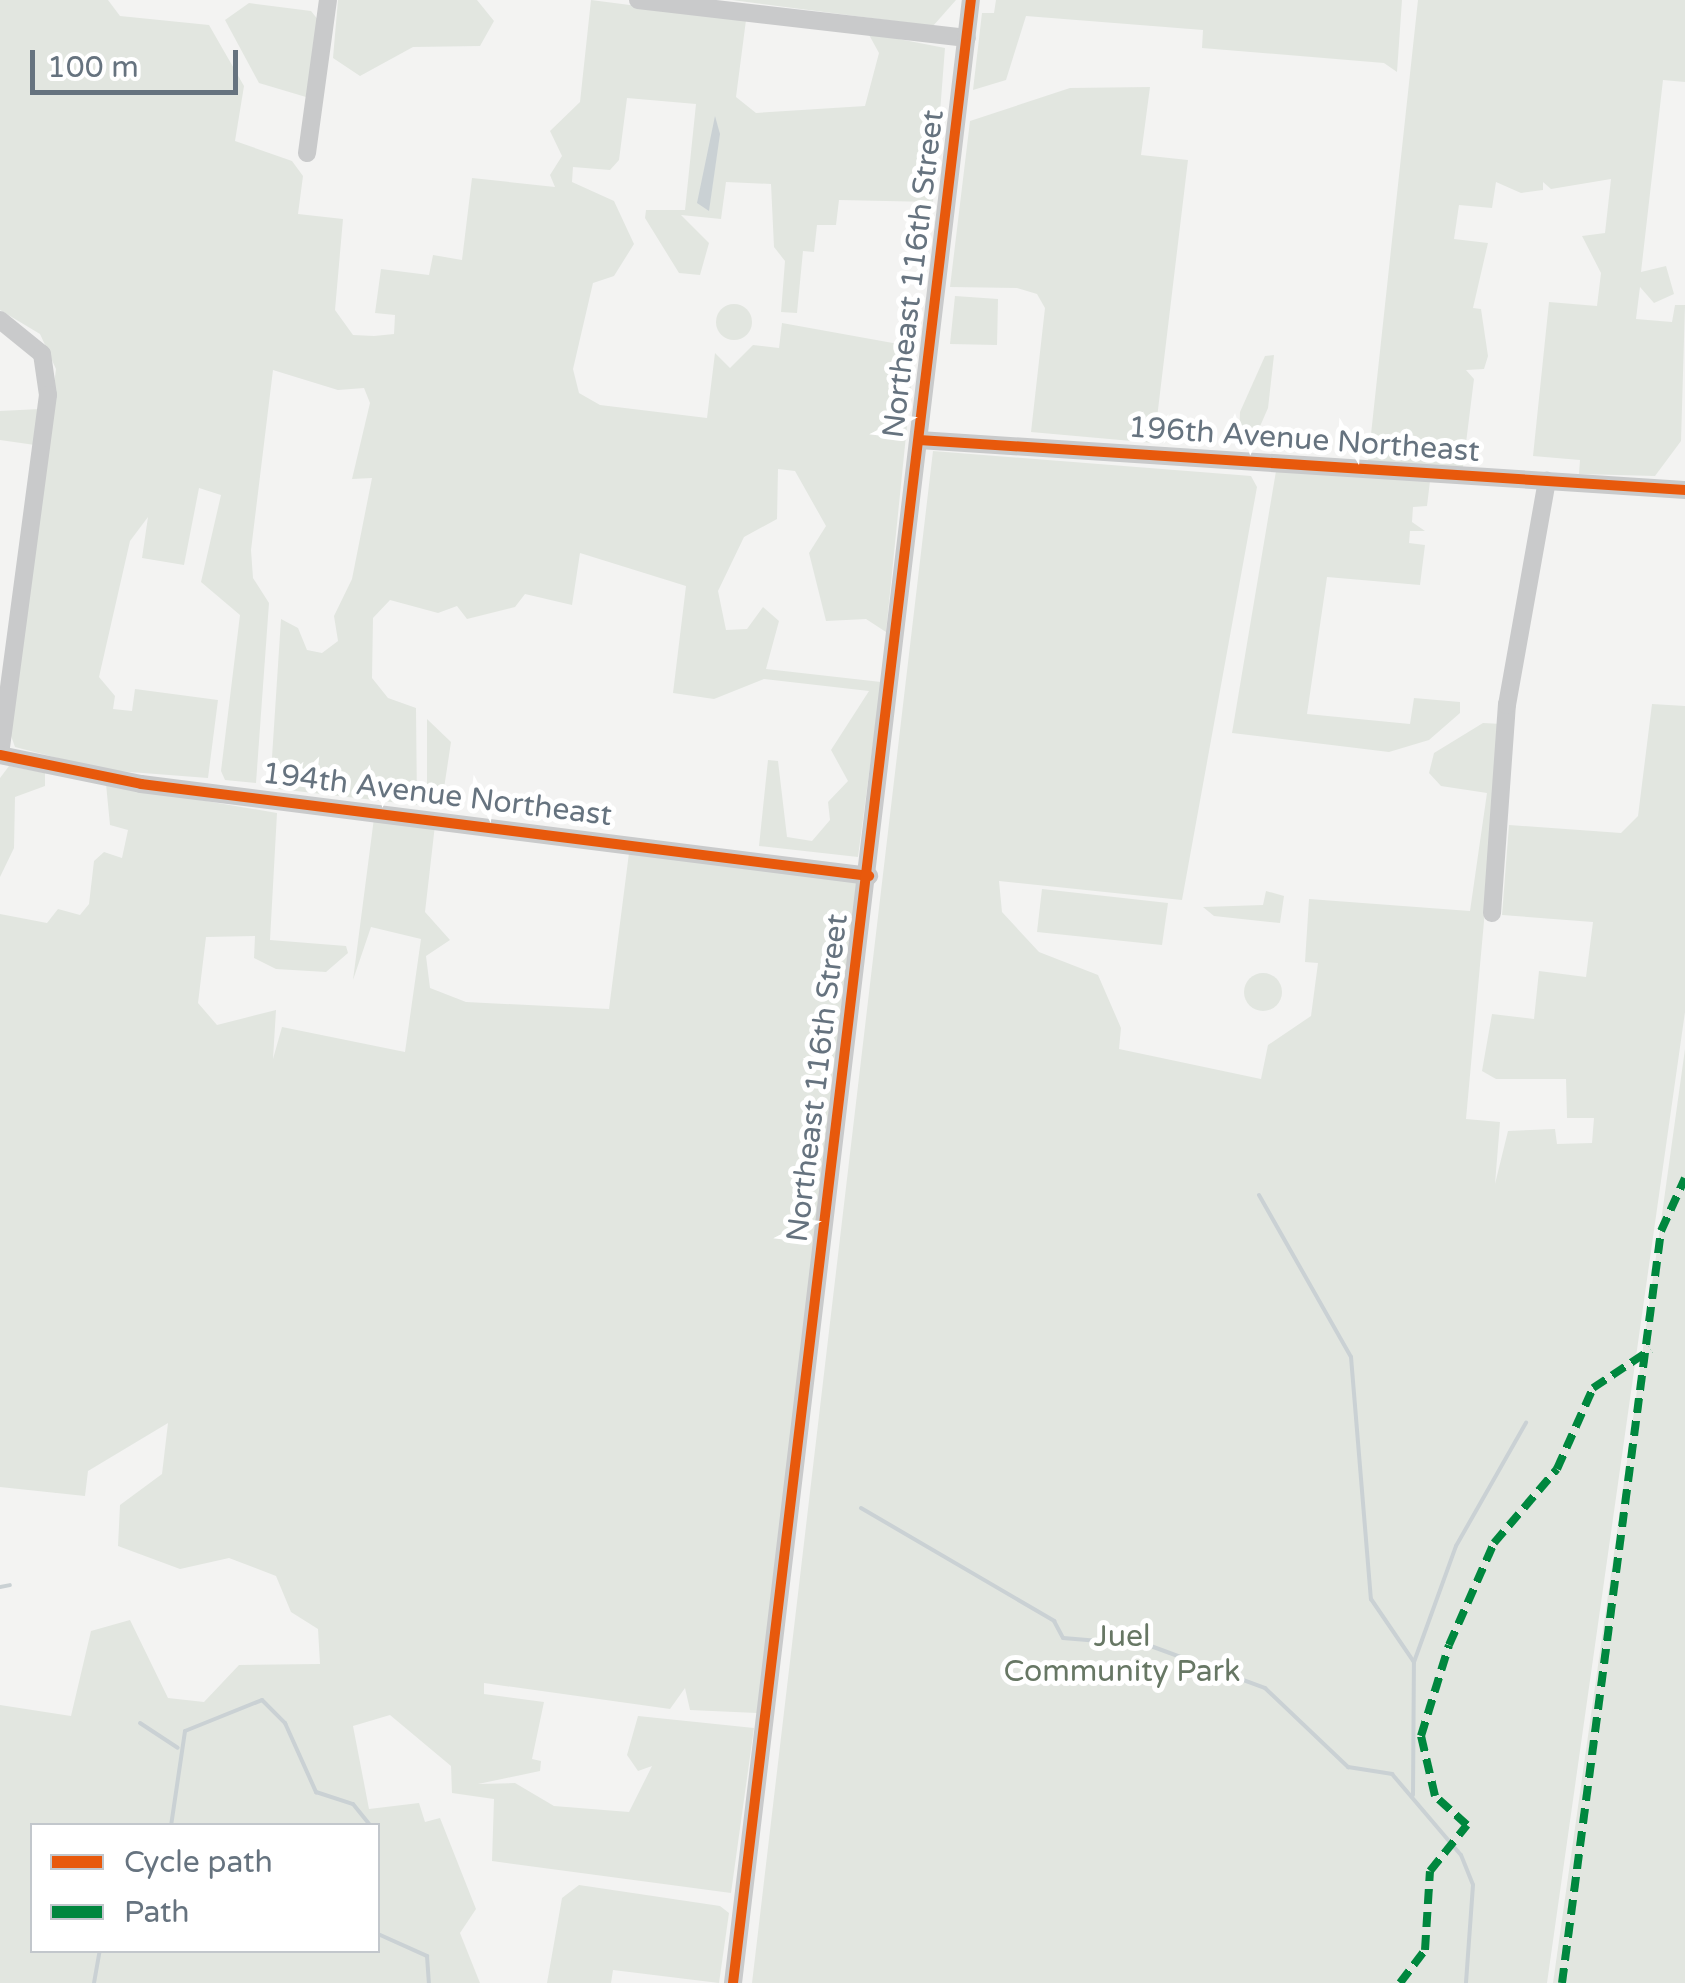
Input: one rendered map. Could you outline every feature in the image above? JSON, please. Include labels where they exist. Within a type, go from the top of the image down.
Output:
[{"type":"street","points":[[307,153],[328,0]]},
{"type":"street","points":[[638,0],[967,38]]},
{"type":"street","name":"Northeast 116th Street","points":[[734,1983],[972,0]]},
{"type":"street","points":[[0,320],[42,354],[48,374],[0,755]]},
{"type":"street","name":"196th Avenue Northeast","points":[[919,440],[1685,490]]},
{"type":"street","points":[[1492,913],[1507,705],[1547,481]]},
{"type":"street","name":"194th Avenue Northeast","points":[[0,755],[142,784],[869,876]]},
{"type":"green space","points":[[0,0],[108,0],[120,16],[209,25],[244,86],[235,141],[292,161],[303,176],[298,214],[343,219],[335,310],[353,335],[394,334],[395,315],[375,313],[381,269],[429,275],[433,255],[462,260],[472,178],[555,187],[550,175],[562,156],[550,131],[580,102],[591,0],[746,20],[736,97],[756,113],[865,106],[879,53],[868,33],[945,48],[933,202],[839,200],[836,225],[817,225],[814,252],[803,251],[797,313],[781,312],[785,261],[774,247],[771,184],[726,182],[721,219],[681,215],[709,243],[700,275],[679,273],[645,218],[646,210],[685,210],[696,104],[627,98],[619,160],[610,170],[573,167],[572,182],[614,201],[634,244],[614,276],[593,283],[573,369],[579,393],[600,405],[707,418],[715,353],[730,368],[753,345],[779,348],[782,323],[915,347],[886,632],[866,619],[826,621],[809,553],[826,526],[795,471],[778,469],[777,519],[744,537],[718,591],[726,630],[747,629],[763,607],[779,621],[766,669],[881,682],[858,857],[759,846],[768,760],[778,761],[787,837],[812,841],[830,820],[828,802],[848,781],[831,750],[869,691],[764,679],[714,699],[673,693],[686,586],[580,553],[572,605],[525,594],[515,607],[467,619],[457,606],[438,613],[390,600],[373,618],[372,678],[388,698],[416,708],[417,805],[270,788],[281,619],[298,628],[307,650],[322,653],[338,641],[334,616],[352,579],[372,478],[352,479],[370,403],[364,388],[338,390],[273,370],[251,550],[253,578],[269,603],[256,783],[225,780],[221,771],[240,615],[201,582],[221,495],[199,488],[184,565],[142,558],[148,517],[130,541],[99,677],[115,696],[113,709],[132,711],[135,689],[218,700],[208,778],[104,770],[15,747],[9,730],[56,369],[40,334],[0,310]]},
{"type":"green space","points":[[338,0],[477,0],[494,21],[480,46],[413,47],[360,76],[333,58]]},
{"type":"green space","points":[[732,0],[956,0],[933,26]]},
{"type":"green space","points":[[996,0],[1402,0],[1397,72],[1384,63],[1202,48],[1203,30],[1026,16],[1006,80],[973,90],[982,13],[994,13]]},
{"type":"green space","points":[[1418,0],[1685,0],[1685,82],[1663,80],[1641,272],[1666,266],[1674,294],[1654,303],[1640,287],[1636,319],[1672,322],[1675,305],[1685,305],[1681,441],[1655,476],[1579,474],[1580,460],[1533,456],[1549,302],[1597,306],[1601,273],[1582,236],[1605,233],[1611,179],[1551,189],[1543,182],[1543,190],[1521,193],[1496,182],[1492,208],[1459,205],[1454,239],[1488,243],[1473,308],[1481,309],[1488,356],[1484,369],[1466,370],[1474,379],[1463,467],[1368,462]]},
{"type":"green space","points":[[249,3],[311,11],[319,21],[306,97],[259,83],[225,20]]},
{"type":"green space","points":[[1150,87],[1141,155],[1188,160],[1154,443],[1031,432],[1045,308],[1037,294],[1017,288],[950,287],[970,121],[1070,88]]},
{"type":"green space","points":[[955,296],[998,299],[997,345],[950,344]]},
{"type":"green space","points":[[734,304],[747,309],[752,322],[747,335],[734,340],[721,335],[716,322],[721,309]]},
{"type":"green space","points":[[1274,355],[1268,408],[1251,447],[1239,437],[1240,412],[1265,356]]},
{"type":"green space","points":[[40,409],[35,445],[0,440],[0,411]]},
{"type":"green space","name":"Juel Community Park","points":[[933,451],[1251,476],[1257,487],[1182,900],[999,881],[1002,912],[1039,952],[1098,975],[1121,1028],[1119,1049],[1261,1079],[1268,1045],[1311,1016],[1318,963],[1305,962],[1309,899],[1470,911],[1487,793],[1441,786],[1429,773],[1434,753],[1483,723],[1502,724],[1466,1119],[1500,1122],[1495,1184],[1508,1131],[1555,1129],[1557,1144],[1592,1143],[1594,1118],[1567,1118],[1566,1079],[1496,1079],[1482,1071],[1492,1014],[1534,1019],[1539,971],[1586,977],[1593,922],[1502,915],[1509,825],[1621,833],[1638,816],[1652,704],[1685,706],[1685,1012],[1547,1983],[752,1983]]},
{"type":"green space","points":[[1276,471],[1430,481],[1427,506],[1413,507],[1412,522],[1425,531],[1410,531],[1409,543],[1425,545],[1420,585],[1327,577],[1307,714],[1410,724],[1414,698],[1460,702],[1460,713],[1429,740],[1389,752],[1232,733]]},
{"type":"green space","points":[[427,719],[451,742],[441,808],[427,806]]},
{"type":"green space","points":[[9,766],[45,773],[45,786],[15,797],[14,848],[0,877],[0,778]]},
{"type":"green space","points":[[106,784],[277,813],[270,940],[346,946],[348,953],[326,972],[276,969],[254,958],[255,936],[206,937],[198,1003],[217,1025],[276,1010],[273,1059],[282,1027],[405,1052],[421,939],[371,927],[353,980],[374,818],[435,825],[425,912],[450,940],[426,956],[430,988],[466,1002],[609,1009],[629,853],[860,883],[757,1713],[690,1710],[685,1688],[670,1709],[484,1683],[484,1694],[544,1702],[532,1759],[541,1761],[540,1771],[478,1784],[515,1783],[554,1806],[629,1812],[652,1766],[638,1771],[627,1755],[638,1716],[754,1728],[731,1893],[492,1861],[494,1799],[452,1793],[451,1766],[390,1715],[353,1726],[369,1809],[419,1803],[425,1822],[440,1818],[476,1909],[460,1933],[480,1983],[0,1983],[0,1705],[71,1716],[91,1631],[130,1620],[168,1698],[204,1702],[239,1665],[320,1664],[318,1629],[291,1612],[276,1576],[229,1558],[180,1569],[118,1546],[120,1505],[162,1474],[168,1423],[88,1471],[85,1496],[0,1487],[0,914],[47,923],[58,909],[80,915],[89,904],[94,861],[104,852],[122,858],[128,830],[110,825]]},
{"type":"green space","points":[[1042,889],[1168,903],[1162,945],[1037,932]]},
{"type":"green space","points":[[1266,891],[1284,896],[1280,923],[1214,916],[1203,907],[1263,905]]},
{"type":"green space","points":[[1263,973],[1276,979],[1282,992],[1276,1005],[1263,1011],[1250,1005],[1244,992],[1250,979]]},
{"type":"green space","points":[[1685,1049],[1685,1983],[1553,1983],[1663,1207]]},
{"type":"green space","points":[[579,1885],[720,1906],[729,1913],[719,1983],[613,1970],[611,1983],[547,1983],[562,1898]]},
{"type":"shaded area","points":[[715,116],[720,134],[709,211],[697,203]]},
{"type":"waterway","points":[[1259,1195],[1351,1357],[1371,1599],[1414,1662]]},
{"type":"waterway","points":[[1413,1795],[1414,1662],[1456,1546],[1526,1423]]},
{"type":"waterway","points":[[861,1508],[1054,1621],[1063,1638],[1148,1645],[1265,1688],[1348,1767],[1392,1774],[1461,1855],[1473,1885],[1466,1983]]},
{"type":"waterway","points":[[0,1587],[10,1585]]},
{"type":"waterway","points":[[171,1823],[185,1731],[262,1700],[285,1723],[316,1792],[353,1804],[369,1823]]},
{"type":"waterway","points":[[140,1723],[178,1748]]},
{"type":"waterway","points":[[380,1935],[427,1956],[429,1983]]},
{"type":"waterway","points":[[94,1983],[99,1953]]},
{"type":"marked path","points":[[1562,1983],[1661,1231],[1685,1178]]},
{"type":"marked path","points":[[1400,1983],[1425,1950],[1430,1871],[1467,1825],[1435,1796],[1421,1736],[1449,1645],[1494,1543],[1557,1469],[1593,1388],[1650,1350]]},
{"type":"cycle path","points":[[733,1983],[971,0]]},
{"type":"cycle path","points":[[919,440],[1685,490]]},
{"type":"cycle path","points":[[0,755],[141,784],[869,876]]}]
